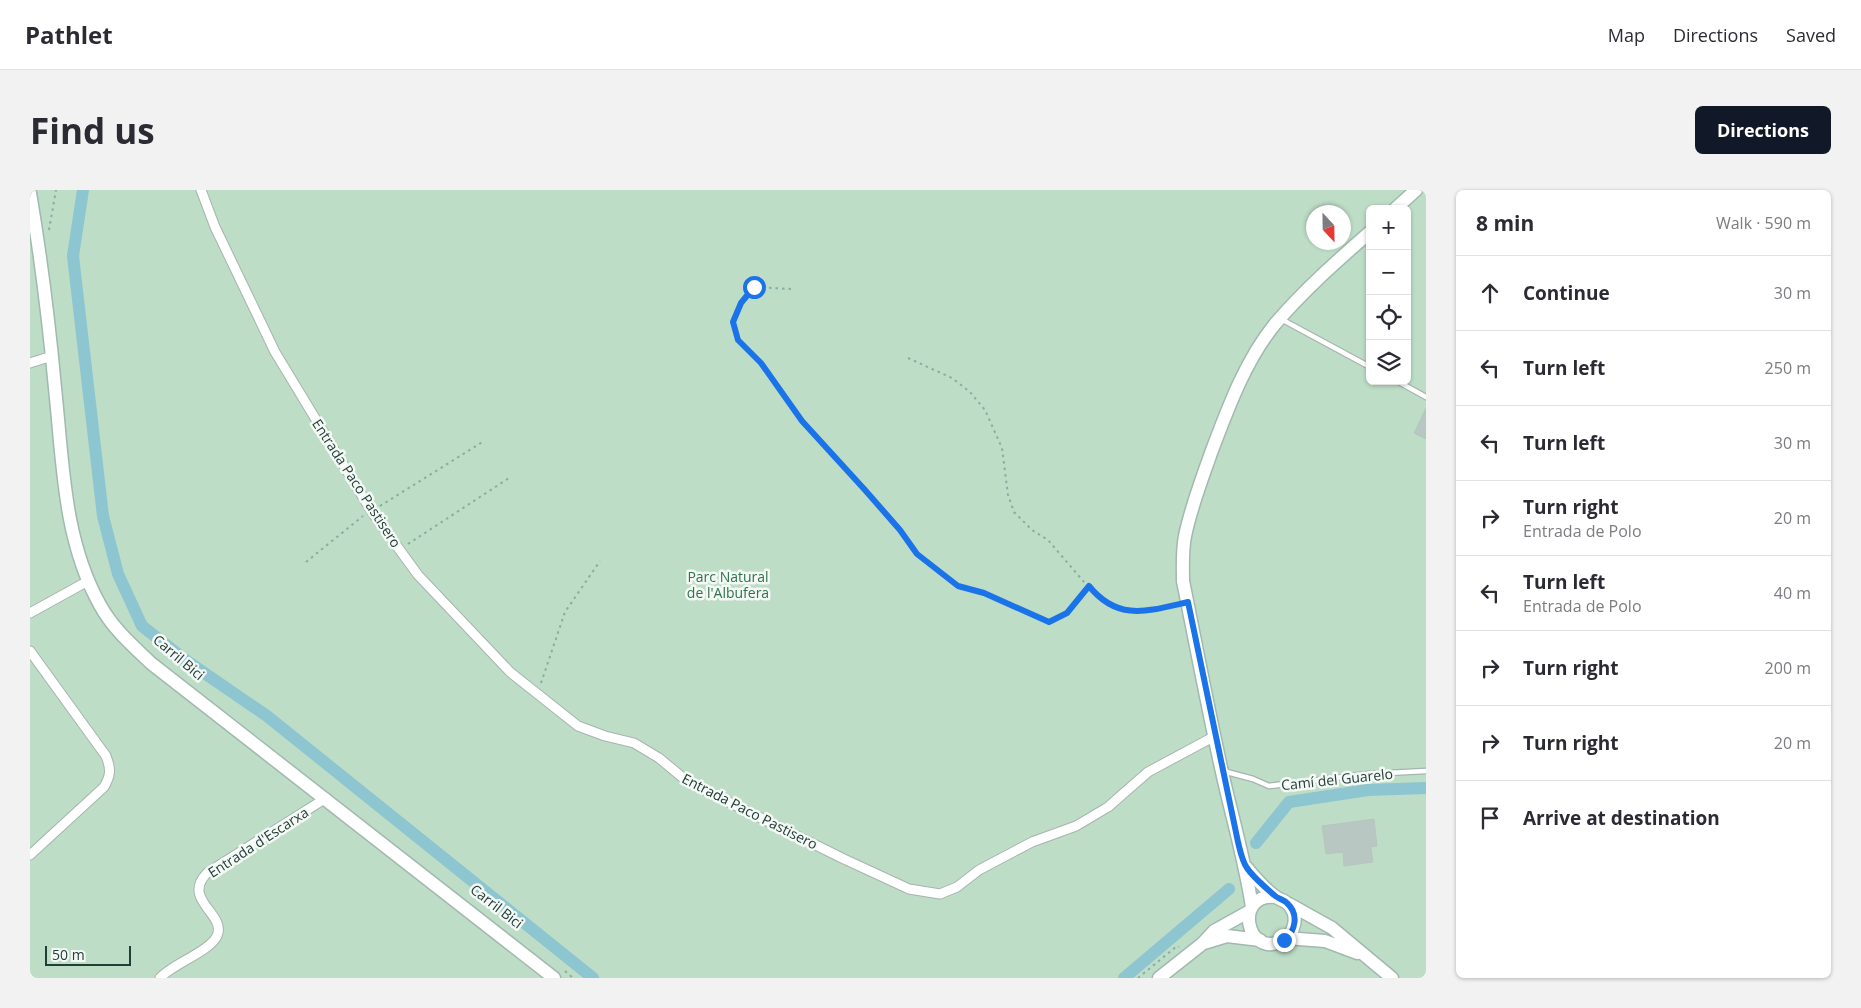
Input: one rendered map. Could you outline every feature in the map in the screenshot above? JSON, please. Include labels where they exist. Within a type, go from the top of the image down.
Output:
[{"type":"street","points":[[37,190],[43,234],[52,356],[68,509],[74,539],[88,581],[100,605],[116,629],[152,664],[557,972]]},
{"type":"street","name":"Entrada Paco Pastisero","points":[[201,190],[215,227],[275,352],[371,510],[418,575],[510,672],[578,726],[605,736],[634,743],[659,758],[688,782],[844,859],[909,889],[940,894],[957,887],[979,870],[1032,842],[1076,826],[1108,807],[1148,772],[1215,736]]},
{"type":"street","points":[[1399,205],[1416,190]]},
{"type":"street","points":[[30,193],[43,234]]},
{"type":"street","points":[[1260,940],[1249,927],[1248,919],[1251,909],[1246,867],[1238,842],[1222,770],[1184,581],[1182,558],[1185,535],[1199,486],[1231,400],[1256,353],[1280,319],[1329,269],[1366,236]]},
{"type":"street","points":[[30,363],[52,356]]},
{"type":"street","points":[[30,613],[88,581]]},
{"type":"street","points":[[30,651],[106,756],[111,775],[104,787],[30,855]]},
{"type":"street","name":"Entrada d'Escarxa","points":[[160,978],[210,944],[216,936],[218,929],[214,919],[202,902],[199,893],[201,879],[207,873],[326,798]]},
{"type":"street","points":[[1246,867],[1276,897],[1332,928],[1392,978]]},
{"type":"street","points":[[1159,978],[1202,944],[1214,931],[1251,909],[1263,898],[1276,897]]},
{"type":"street","points":[[1286,938],[1292,931],[1294,922],[1294,913],[1289,904]]},
{"type":"street","points":[[1202,944],[1227,936],[1272,943],[1286,938],[1325,942],[1368,957]]},
{"type":"lane","points":[[1280,319],[1366,365]]},
{"type":"lane","points":[[1404,385],[1426,397]]},
{"type":"lane","name":"Camí del Guarelo","points":[[1222,770],[1269,786],[1368,774],[1426,771]]},
{"type":"path","points":[[43,234],[56,190]]},
{"type":"path","points":[[791,289],[754,287],[741,303],[733,322],[738,340],[761,363],[802,421],[900,530],[917,554],[958,586],[984,593],[1049,622],[1067,613],[1089,586]]},
{"type":"path","points":[[908,358],[952,378],[970,392],[984,410],[1002,448],[1008,495],[1014,512],[1032,530],[1048,540],[1096,596],[1114,608],[1146,612],[1188,602]]},
{"type":"path","points":[[306,562],[371,510],[484,441]]},
{"type":"path","points":[[399,549],[509,478]]},
{"type":"path","points":[[537,694],[565,612],[600,561]]},
{"type":"path","points":[[557,972],[574,978]]},
{"type":"green space","name":"Parc Natural de l'Albufera","points":[[30,190],[1426,190],[1426,978],[30,978]]},
{"type":"building","points":[[1426,408],[1426,439],[1414,433]]},
{"type":"building","points":[[1374,819],[1377,846],[1371,847],[1373,862],[1344,866],[1343,852],[1326,854],[1322,826]]},
{"type":"waterway","points":[[83,190],[73,256],[103,516],[118,574],[142,626],[184,659],[267,716],[593,978]]},
{"type":"waterway","points":[[1256,843],[1289,802],[1368,790],[1426,788]]},
{"type":"waterway","points":[[1124,978],[1229,889]]},
{"type":"route","points":[[754,287],[741,303],[733,322],[738,340],[761,363],[802,421],[900,530],[917,554],[958,586],[984,593],[1049,622],[1067,613],[1089,586],[1096,596],[1114,608],[1146,612],[1188,602],[1238,842],[1246,867],[1276,897],[1289,904],[1294,913],[1292,931],[1284,940]]}]
